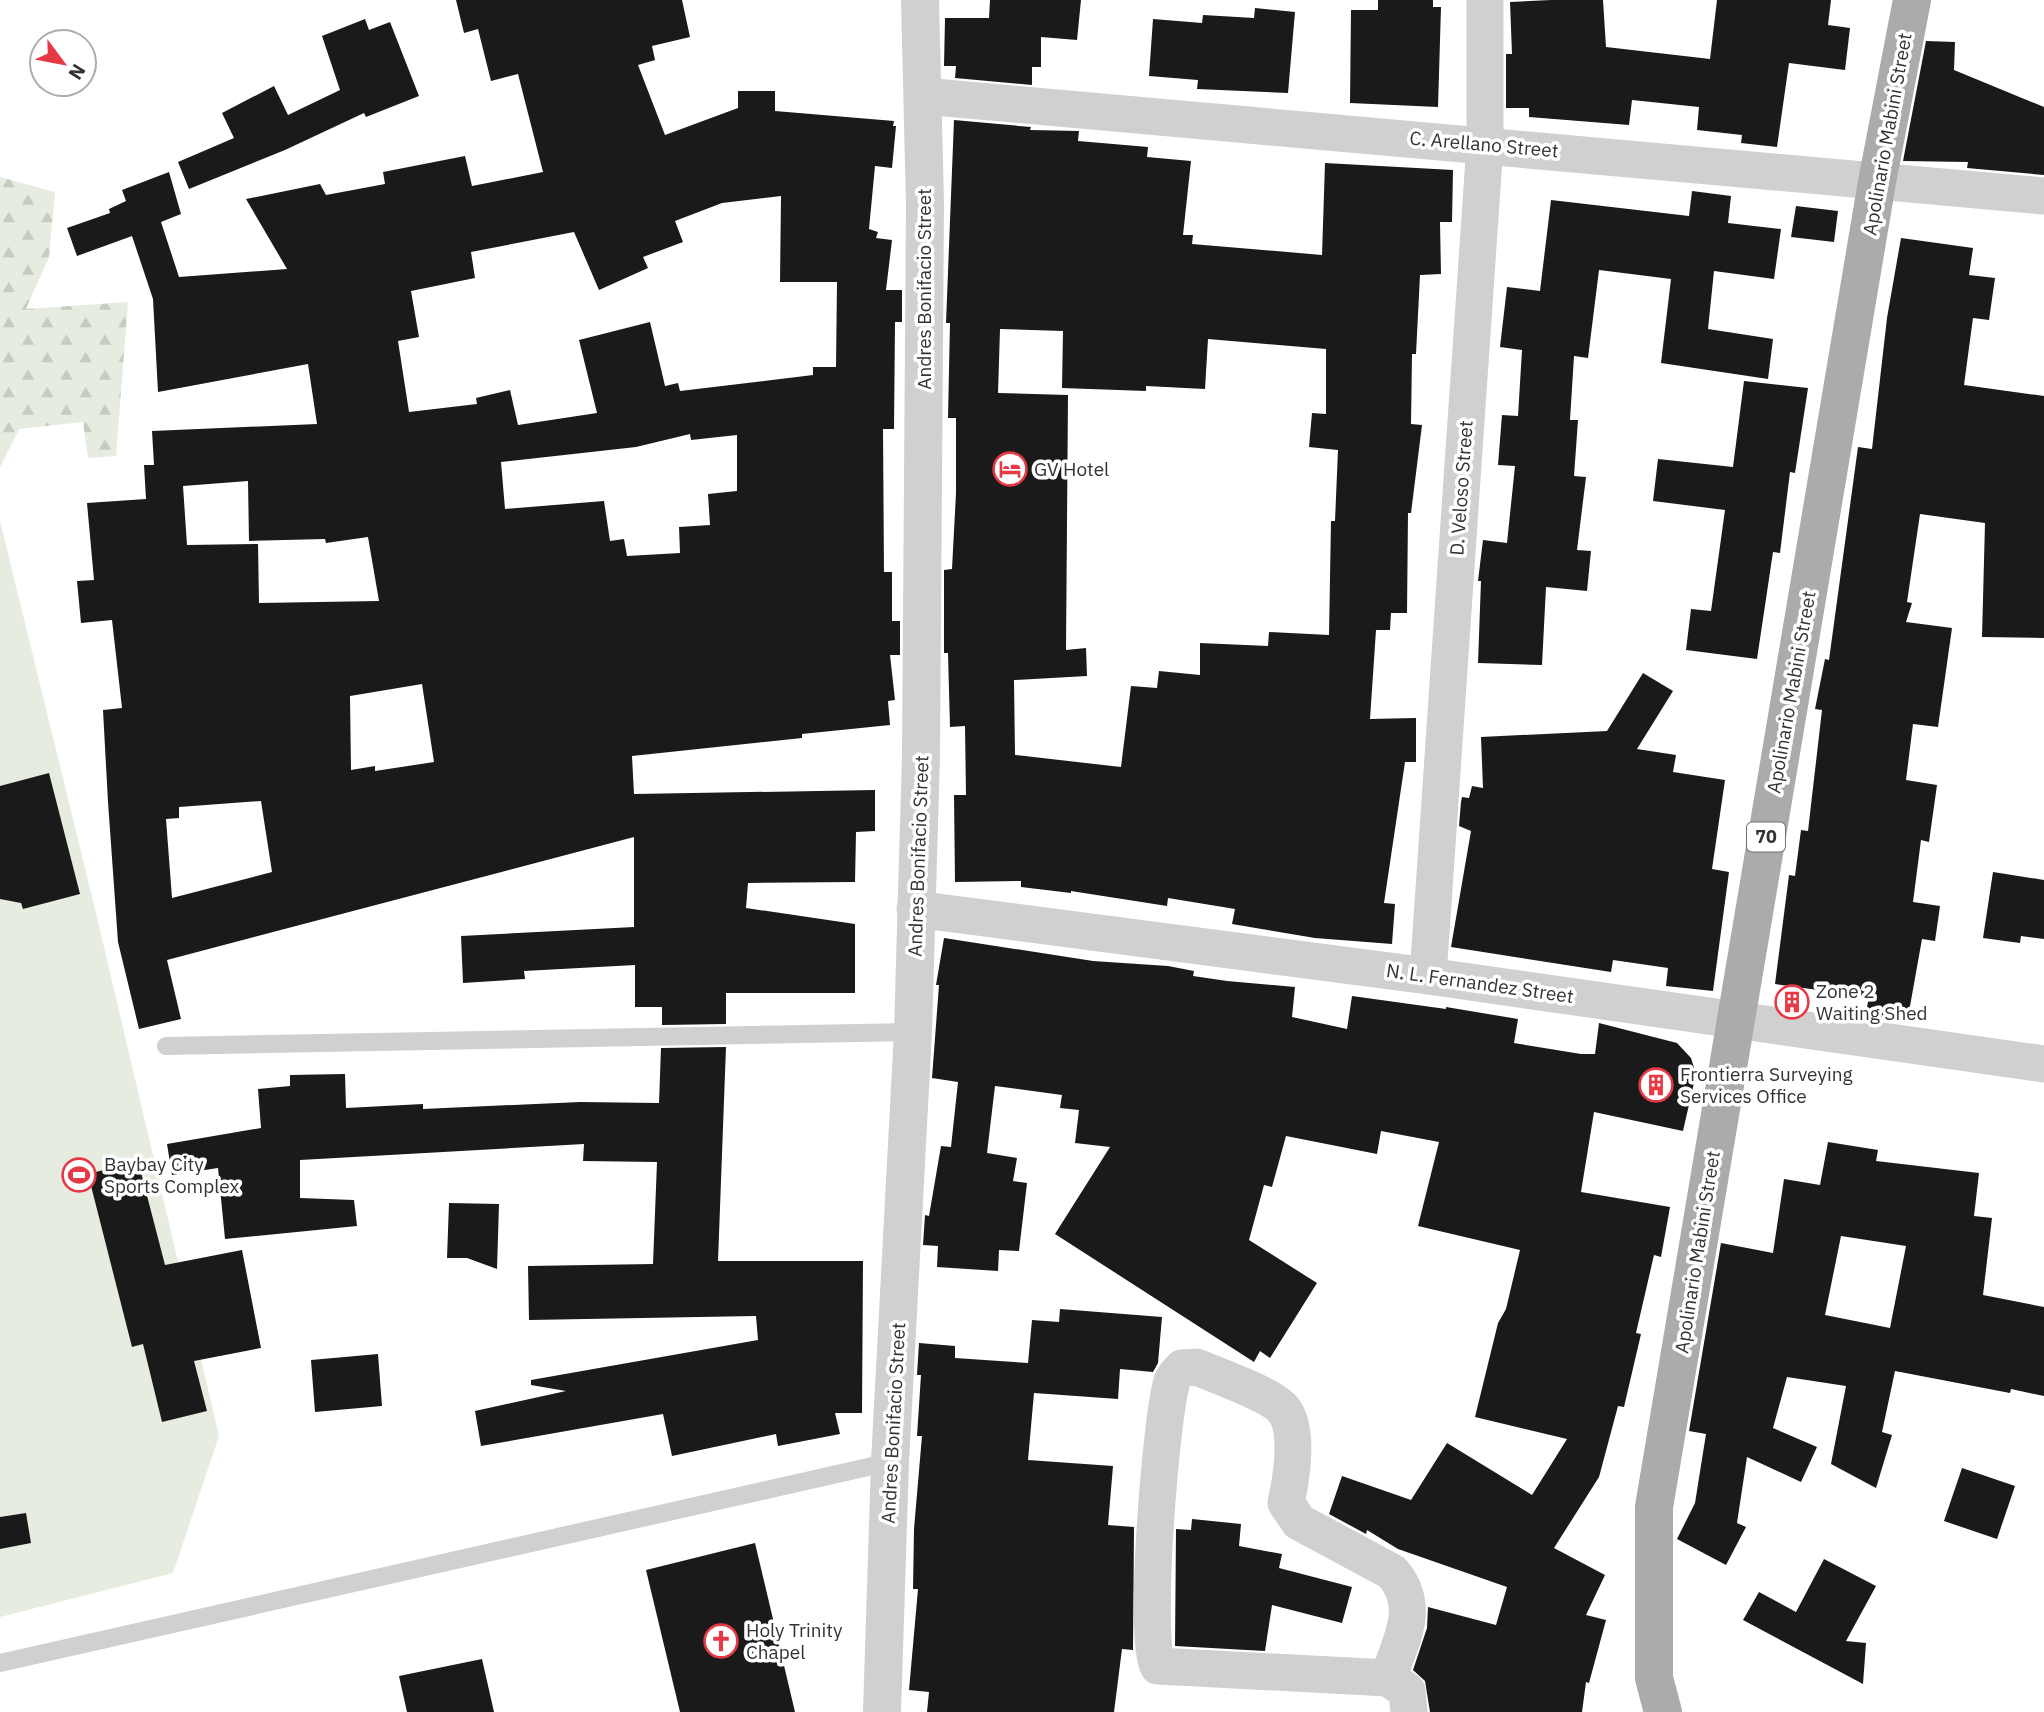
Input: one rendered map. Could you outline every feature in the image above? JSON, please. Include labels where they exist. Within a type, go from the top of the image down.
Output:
[{"type":"main road","name":"Apolinario Mabini Street","points":[[1654,1700],[1654,1507],[1877,182],[1912,0]]},
{"type":"street","name":"Andres Bonifacio Street","points":[[882,1712],[890,1462],[913,1032],[921,755],[923,96],[920,0]]},
{"type":"street","name":"D. Veloso Street","points":[[1428,976],[1485,144],[1485,0]]},
{"type":"street","name":"C. Arellano Street","points":[[923,96],[1485,144],[2044,196]]},
{"type":"street","name":"N. L. Fernandez Street","points":[[915,909],[1428,976],[2044,1064]]},
{"type":"street","points":[[1388,1678],[1406,1626],[1409,1599],[1404,1585],[1392,1572],[1299,1522],[1286,1503],[1292,1478],[1292,1434],[1291,1424],[1281,1407],[1197,1367],[1182,1368],[1172,1380],[1162,1449],[1153,1573],[1158,1666],[1388,1678],[1408,1690],[1409,1712]]},
{"type":"lane","points":[[166,1046],[317,1041],[913,1032]]},
{"type":"lane","points":[[0,1663],[890,1462]]},
{"type":"green space","points":[[0,177],[55,192],[49,257],[26,309],[128,302],[116,456],[88,458],[83,422],[19,429],[0,467]]},
{"type":"green space","name":"Baybay City Sports Complex","points":[[0,521],[96,913],[219,1436],[173,1573],[0,1617]]},
{"type":"building","points":[[456,0],[682,0],[690,37],[652,46],[655,60],[638,65],[665,135],[738,108],[738,91],[775,91],[775,111],[894,121],[893,126],[896,126],[892,168],[875,166],[869,229],[878,232],[876,238],[892,240],[886,290],[902,290],[902,322],[895,322],[894,429],[883,429],[884,572],[892,572],[892,621],[900,621],[900,655],[890,655],[895,700],[888,701],[890,725],[802,734],[802,738],[632,756],[634,794],[875,790],[875,831],[856,832],[855,882],[748,883],[746,908],[855,924],[855,993],[726,993],[726,1024],[662,1025],[662,1007],[635,1007],[635,965],[524,971],[525,979],[463,983],[461,936],[634,927],[634,837],[167,960],[181,1019],[139,1029],[118,942],[108,802],[103,710],[122,708],[112,620],[81,623],[77,581],[94,580],[87,503],[146,499],[144,465],[154,465],[152,431],[317,424],[308,364],[158,392],[153,299],[132,236],[77,256],[67,228],[110,213],[109,209],[126,201],[122,190],[169,172],[181,214],[161,222],[179,277],[287,269],[246,199],[320,184],[326,195],[385,184],[383,172],[465,156],[472,186],[543,172],[518,74],[491,81],[478,29],[464,33]],"holes":[[[781,196],[780,282],[837,282],[836,367],[813,367],[813,375],[680,391],[678,383],[665,386],[650,322],[579,340],[597,413],[518,425],[510,390],[476,398],[477,404],[409,412],[398,341],[419,337],[411,291],[475,278],[471,252],[574,232],[599,290],[648,268],[643,257],[683,242],[675,221],[722,203]],[[690,434],[691,440],[737,435],[737,491],[708,494],[710,525],[679,527],[680,553],[627,556],[624,539],[610,541],[604,501],[505,509],[501,462],[636,447]],[[248,481],[249,541],[325,539],[326,543],[368,537],[379,601],[259,603],[258,544],[187,545],[183,486]],[[422,684],[434,762],[375,771],[375,766],[351,770],[350,696]],[[261,801],[272,872],[172,898],[166,819],[179,818],[179,807]]]},
{"type":"building","points":[[990,0],[1081,0],[1077,40],[1041,37],[1041,67],[1032,67],[1032,85],[955,78],[956,66],[944,66],[945,18],[989,18]]},
{"type":"building","points":[[1378,0],[1433,0],[1433,7],[1441,7],[1438,107],[1350,103],[1351,10],[1378,10]]},
{"type":"building","points":[[1603,0],[1606,47],[1710,59],[1717,0],[1831,0],[1828,25],[1850,28],[1845,70],[1789,63],[1777,147],[1741,143],[1742,135],[1697,130],[1699,107],[1632,100],[1629,125],[1529,117],[1529,108],[1506,108],[1506,54],[1512,54],[1510,2]]},
{"type":"building","points":[[1255,8],[1295,12],[1288,93],[1197,89],[1198,80],[1149,76],[1153,19],[1202,23],[1203,15],[1254,18]]},
{"type":"building","points":[[365,19],[369,30],[390,22],[419,96],[366,117],[364,113],[285,150],[189,189],[178,162],[234,138],[222,113],[274,86],[288,115],[340,90],[322,36]]},
{"type":"building","points":[[1926,41],[1955,42],[1954,70],[2044,107],[2044,175],[1967,168],[1968,162],[1903,161]]},
{"type":"building","points":[[954,120],[1031,127],[1030,130],[1079,131],[1078,141],[1148,147],[1147,157],[1191,161],[1183,235],[1193,235],[1192,244],[1322,255],[1325,163],[1453,170],[1452,222],[1440,222],[1441,274],[1420,275],[1416,354],[1412,354],[1411,424],[1422,425],[1411,513],[1408,513],[1407,613],[1391,613],[1390,630],[1376,630],[1370,719],[1416,718],[1416,762],[1405,762],[1384,903],[1395,904],[1392,944],[1315,938],[1232,924],[1235,909],[1168,898],[1167,906],[1071,891],[1021,887],[1021,881],[955,882],[954,795],[966,795],[965,726],[950,727],[948,653],[944,653],[944,570],[952,569],[956,493],[956,418],[948,418],[950,323],[946,323]],"holes":[[[1000,329],[1063,331],[1062,388],[1146,391],[1146,386],[1205,389],[1208,339],[1326,349],[1326,414],[1312,413],[1309,447],[1338,450],[1335,521],[1331,521],[1329,635],[1269,632],[1268,646],[1200,643],[1200,675],[1159,671],[1157,688],[1131,686],[1121,767],[1015,755],[1014,680],[1087,676],[1086,648],[1066,650],[1068,395],[998,393]]]},
{"type":"building","points":[[1692,191],[1731,196],[1728,223],[1781,229],[1774,279],[1714,271],[1708,329],[1773,339],[1768,379],[1661,363],[1671,279],[1599,270],[1588,358],[1574,356],[1570,420],[1578,420],[1574,476],[1586,477],[1577,550],[1591,551],[1587,591],[1546,587],[1542,665],[1478,663],[1481,581],[1478,581],[1483,540],[1507,543],[1515,466],[1498,465],[1502,415],[1518,416],[1522,350],[1500,347],[1507,287],[1540,291],[1551,200],[1689,216]]},
{"type":"building","points":[[1796,206],[1838,211],[1834,242],[1791,237]]},
{"type":"building","points":[[1901,238],[1973,248],[1969,275],[1995,278],[1989,320],[1973,318],[1964,385],[2044,396],[2044,638],[1982,637],[1985,523],[1920,514],[1907,602],[1912,603],[1906,622],[1952,628],[1938,727],[1913,724],[1906,780],[1937,785],[1929,842],[1921,840],[1913,902],[1940,906],[1935,941],[1922,939],[1907,1023],[1865,1017],[1869,997],[1775,984],[1789,875],[1795,876],[1801,830],[1808,831],[1822,710],[1815,709],[1825,659],[1829,660],[1858,447],[1872,449],[1887,318]]},
{"type":"building","points":[[1744,381],[1808,388],[1795,473],[1790,472],[1780,553],[1773,552],[1757,659],[1686,650],[1691,609],[1711,611],[1725,510],[1653,501],[1658,459],[1733,467]]},
{"type":"building","points":[[1643,673],[1673,691],[1637,749],[1676,755],[1673,772],[1725,780],[1712,869],[1729,872],[1713,991],[1666,986],[1668,968],[1613,960],[1611,972],[1451,947],[1471,831],[1459,826],[1461,802],[1462,797],[1469,798],[1472,786],[1483,788],[1481,737],[1607,731]]},
{"type":"building","points":[[49,773],[80,894],[23,909],[21,903],[0,899],[0,786]]},
{"type":"building","points":[[1993,872],[2044,880],[2044,939],[2021,936],[2020,943],[1983,938]]},
{"type":"building","points":[[944,938],[1093,961],[1168,966],[1194,971],[1193,976],[1227,981],[1295,987],[1292,1017],[1347,1029],[1352,996],[1518,1019],[1514,1043],[1581,1054],[1595,1054],[1599,1023],[1677,1043],[1691,1058],[1696,1074],[1683,1131],[1594,1112],[1581,1192],[1670,1207],[1661,1257],[1654,1255],[1636,1333],[1641,1334],[1624,1407],[1618,1406],[1599,1477],[1554,1548],[1605,1575],[1586,1615],[1606,1620],[1589,1683],[1586,1682],[1582,1712],[1430,1712],[1425,1681],[1413,1670],[1427,1628],[1428,1607],[1496,1625],[1507,1587],[1398,1549],[1367,1530],[1366,1534],[1329,1514],[1342,1476],[1411,1500],[1447,1443],[1532,1495],[1567,1439],[1475,1417],[1498,1323],[1506,1309],[1520,1250],[1418,1226],[1439,1142],[1381,1131],[1377,1154],[1286,1136],[1272,1187],[1264,1185],[1249,1240],[1317,1283],[1270,1358],[1260,1351],[1254,1362],[1055,1234],[1110,1147],[1075,1143],[1079,1110],[1060,1108],[1062,1095],[995,1086],[987,1153],[1017,1158],[1013,1181],[1027,1183],[1019,1251],[999,1250],[998,1271],[937,1267],[938,1246],[923,1245],[925,1215],[929,1216],[941,1146],[951,1147],[958,1082],[932,1078],[939,985],[936,985]]},
{"type":"building","points":[[726,1047],[718,1261],[863,1261],[862,1413],[835,1413],[840,1434],[778,1446],[776,1434],[672,1456],[663,1414],[481,1446],[475,1411],[566,1391],[531,1385],[531,1380],[758,1340],[756,1316],[529,1320],[528,1266],[653,1264],[657,1162],[583,1161],[584,1144],[300,1160],[300,1198],[354,1200],[357,1226],[225,1239],[218,1168],[172,1175],[167,1144],[261,1128],[258,1089],[290,1086],[290,1075],[345,1074],[346,1108],[423,1104],[423,1109],[580,1102],[659,1103],[661,1048]]},
{"type":"building","points":[[1828,1142],[1878,1150],[1876,1161],[1979,1173],[1974,1216],[1992,1218],[1983,1295],[2044,1307],[2044,1396],[2011,1389],[2010,1393],[1895,1371],[1882,1432],[1892,1435],[1876,1488],[1831,1464],[1846,1386],[1787,1377],[1773,1428],[1817,1447],[1801,1482],[1747,1457],[1737,1523],[1746,1527],[1726,1565],[1677,1539],[1695,1503],[1706,1434],[1689,1431],[1721,1243],[1773,1253],[1784,1179],[1820,1185]],"holes":[[[1841,1236],[1906,1246],[1890,1328],[1825,1315]]]},
{"type":"building","points":[[138,1161],[165,1265],[242,1250],[261,1348],[194,1361],[207,1411],[162,1422],[143,1344],[132,1347],[88,1174]]},
{"type":"building","points":[[449,1203],[499,1204],[497,1269],[467,1258],[447,1258]]},
{"type":"building","points":[[1060,1309],[1162,1317],[1158,1363],[1153,1372],[1120,1369],[1118,1399],[1034,1393],[1028,1460],[1113,1466],[1108,1525],[1134,1527],[1133,1650],[1122,1649],[1114,1712],[927,1712],[929,1692],[909,1690],[918,1589],[913,1589],[914,1529],[922,1436],[917,1436],[921,1375],[917,1375],[919,1343],[955,1346],[955,1358],[1028,1363],[1032,1320],[1059,1322]]},
{"type":"building","points":[[378,1354],[382,1406],[315,1412],[311,1360]]},
{"type":"building","points":[[1962,1468],[2015,1486],[1997,1539],[1944,1521]]},
{"type":"building","points":[[26,1513],[31,1543],[0,1549],[0,1517]]},
{"type":"building","points":[[1192,1519],[1241,1524],[1239,1546],[1282,1554],[1279,1568],[1352,1587],[1342,1623],[1272,1605],[1265,1651],[1175,1646],[1176,1529],[1191,1530]]},
{"type":"building","name":"Holy Trinity Chapel","points":[[755,1543],[795,1712],[680,1712],[646,1570]]},
{"type":"building","points":[[1824,1559],[1876,1586],[1846,1641],[1866,1643],[1863,1684],[1743,1620],[1759,1592],[1796,1612]]},
{"type":"building","points":[[482,1659],[494,1712],[407,1712],[399,1676]]},
{"type":"place","name":"GV Hotel","points":[[1010,469]]},
{"type":"place","name":"Zone 2 Waiting Shed","points":[[1792,1002]]},
{"type":"place","name":"Frontierra Surveying Services Office","points":[[1656,1085]]},
{"type":"place","name":"Baybay City Sports Complex","points":[[79,1175]]},
{"type":"place","name":"Holy Trinity Chapel","points":[[721,1641]]}]
